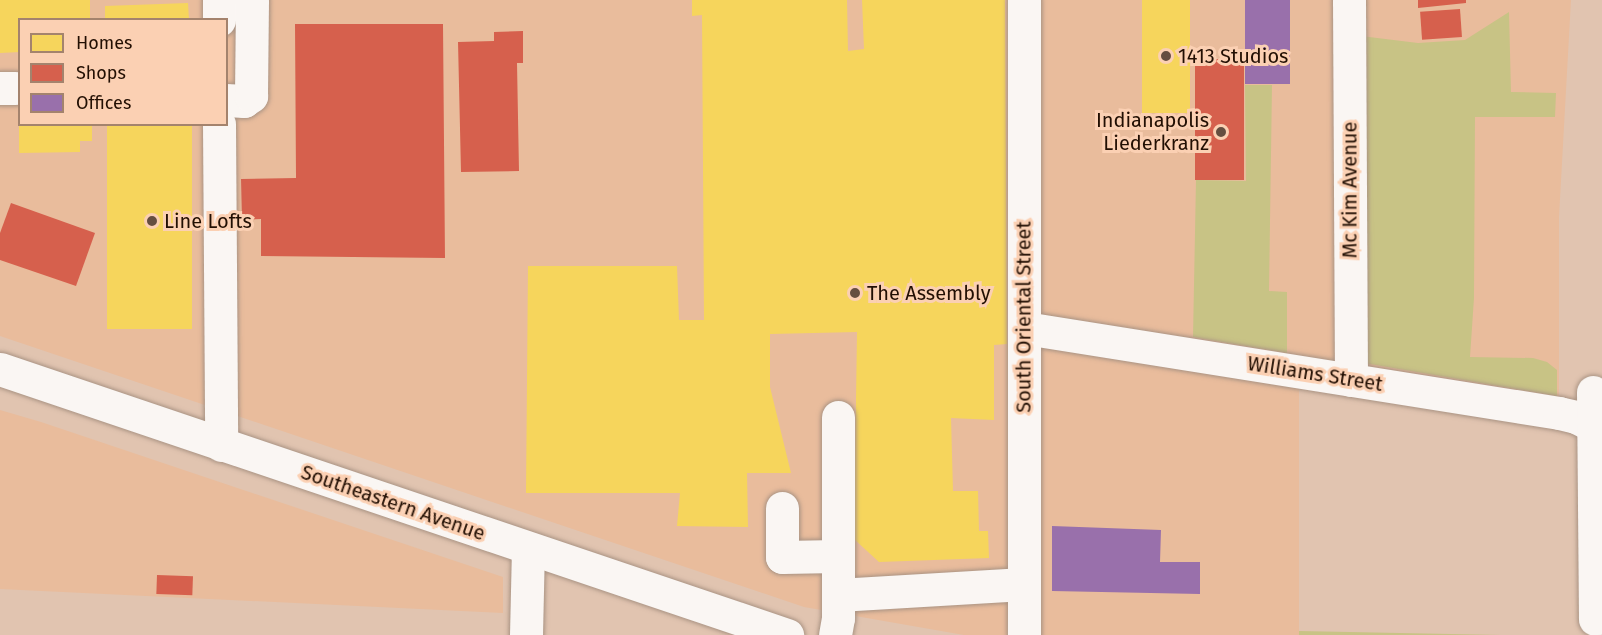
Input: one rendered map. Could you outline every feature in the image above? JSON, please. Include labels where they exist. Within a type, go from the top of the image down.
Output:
[{"type":"street","points":[[219,0],[219,18]]},
{"type":"street","points":[[228,100],[244,101],[250,96],[252,0]]},
{"type":"street","name":"South Oriental Street","points":[[1024,0],[1024,635]]},
{"type":"street","name":"Mc Kim Avenue","points":[[1349,0],[1351,380]]},
{"type":"street","points":[[219,126],[221,445]]},
{"type":"street","name":"Williams Street","points":[[1025,328],[1570,415],[1598,428]]},
{"type":"street","name":"Southeastern Avenue","points":[[0,369],[787,635]]},
{"type":"street","points":[[1593,392],[1598,428],[1595,620]]},
{"type":"street","points":[[836,635],[838,417]]},
{"type":"street","points":[[782,508],[782,557],[838,556]]},
{"type":"street","points":[[526,635],[528,549]]},
{"type":"street","points":[[838,595],[1024,584]]},
{"type":"shaded area","points":[[0,0],[1007,0],[1010,558],[1007,635],[964,635],[804,607],[0,336]]},
{"type":"shaded area","points":[[1038,0],[1571,0],[1559,217],[1559,430],[1299,386],[1299,635],[1039,635]]},
{"type":"shaded area","points":[[1509,12],[1511,92],[1556,93],[1555,117],[1475,117],[1474,298],[1470,357],[1533,358],[1547,362],[1557,370],[1557,396],[1364,363],[1361,36],[1418,43],[1465,40]]},
{"type":"shaded area","points":[[1245,85],[1272,85],[1269,291],[1287,292],[1287,353],[1193,337],[1196,180],[1246,181]]},
{"type":"shaded area","points":[[0,410],[503,577],[503,613],[0,589]]},
{"type":"shaded area","points":[[1299,631],[1501,635],[1299,635]]},
{"type":"building: Homes","points":[[0,0],[90,0],[90,18],[18,18],[18,52],[0,53]]},
{"type":"building: Homes","name":"The Assembly","points":[[692,0],[847,0],[848,51],[864,49],[862,0],[1005,0],[1007,344],[994,345],[994,420],[951,418],[953,491],[978,491],[979,531],[988,531],[989,558],[879,562],[854,539],[857,332],[770,334],[770,387],[791,473],[747,473],[748,527],[677,526],[680,493],[526,493],[528,266],[677,266],[679,320],[704,320],[702,15],[692,16]]},
{"type":"building: Homes","name":"1413 Studios","points":[[1142,0],[1190,0],[1190,113],[1142,113]]},
{"type":"building: Homes","points":[[188,3],[189,18],[105,18],[105,6]]},
{"type":"building: Homes","points":[[19,126],[92,126],[92,141],[80,141],[80,152],[19,153]]},
{"type":"building: Homes","name":"Line Lofts","points":[[107,126],[192,126],[192,329],[107,329]]},
{"type":"building: Shops","points":[[1418,0],[1466,0],[1466,3],[1418,8]]},
{"type":"building: Shops","points":[[1460,9],[1462,37],[1422,40],[1420,12]]},
{"type":"building: Shops","points":[[295,24],[443,24],[445,258],[261,256],[261,219],[242,220],[241,179],[296,178]]},
{"type":"building: Shops","points":[[523,31],[523,63],[517,63],[519,171],[461,172],[458,42],[494,41],[494,32]]},
{"type":"building: Shops","name":"Indianapolis Liederkranz","points":[[1195,59],[1244,59],[1244,180],[1195,180]]},
{"type":"building: Shops","points":[[11,203],[95,233],[76,286],[0,260],[0,233]]},
{"type":"building: Shops","points":[[157,575],[193,576],[192,595],[156,594]]},
{"type":"building: Offices","points":[[1245,0],[1290,0],[1290,84],[1245,84]]},
{"type":"building: Offices","points":[[1052,526],[1161,530],[1160,562],[1200,562],[1200,594],[1052,591]]},
{"type":"place","name":"1413 Studios","points":[[1166,56]]},
{"type":"place","name":"Indianapolis Liederkranz","points":[[1221,132]]},
{"type":"place","name":"Line Lofts","points":[[152,221]]},
{"type":"place","name":"The Assembly","points":[[855,293]]}]
